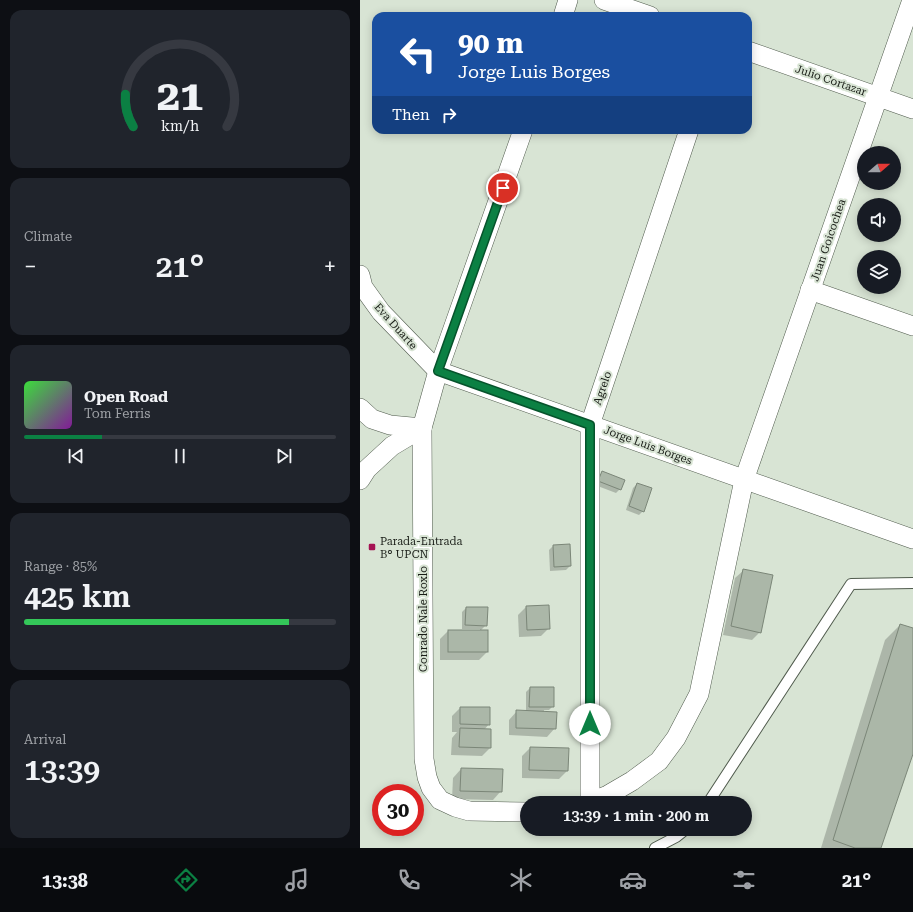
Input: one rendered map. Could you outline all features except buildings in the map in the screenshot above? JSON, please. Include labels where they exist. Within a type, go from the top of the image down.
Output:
[{"type":"street","points":[[564,12],[568,0]]},
{"type":"street","points":[[604,0],[638,12]]},
{"type":"street","name":"Juan Goicochea","points":[[606,796],[632,781],[659,761],[676,738],[699,694],[744,480],[912,0]]},
{"type":"street","name":"Julio Cortazar","points":[[752,52],[913,109]]},
{"type":"street","name":"Conrado Nale Roxlo","points":[[520,812],[469,811],[455,807],[440,800],[431,788],[427,776],[424,758],[422,428],[438,371],[522,134]]},
{"type":"street","name":"Agrelo","points":[[589,796],[590,425],[688,134]]},
{"type":"street","name":"Eva Duarte","points":[[360,275],[363,287],[381,312],[438,371]]},
{"type":"street","points":[[810,290],[913,326]]},
{"type":"street","name":"Jorge Luis Borges","points":[[438,371],[913,539]]},
{"type":"street","points":[[360,408],[372,418],[390,425],[422,428]]},
{"type":"street","points":[[360,480],[367,469],[392,446],[422,428]]},
{"type":"lane","points":[[713,796],[851,584],[913,583]]},
{"type":"lane","points":[[655,848],[677,836]]},
{"type":"place","name":"Parada-Entrada B° UPCN","points":[[372,547]]},
{"type":"route","points":[[503,188],[438,371],[590,425],[590,724]]}]
